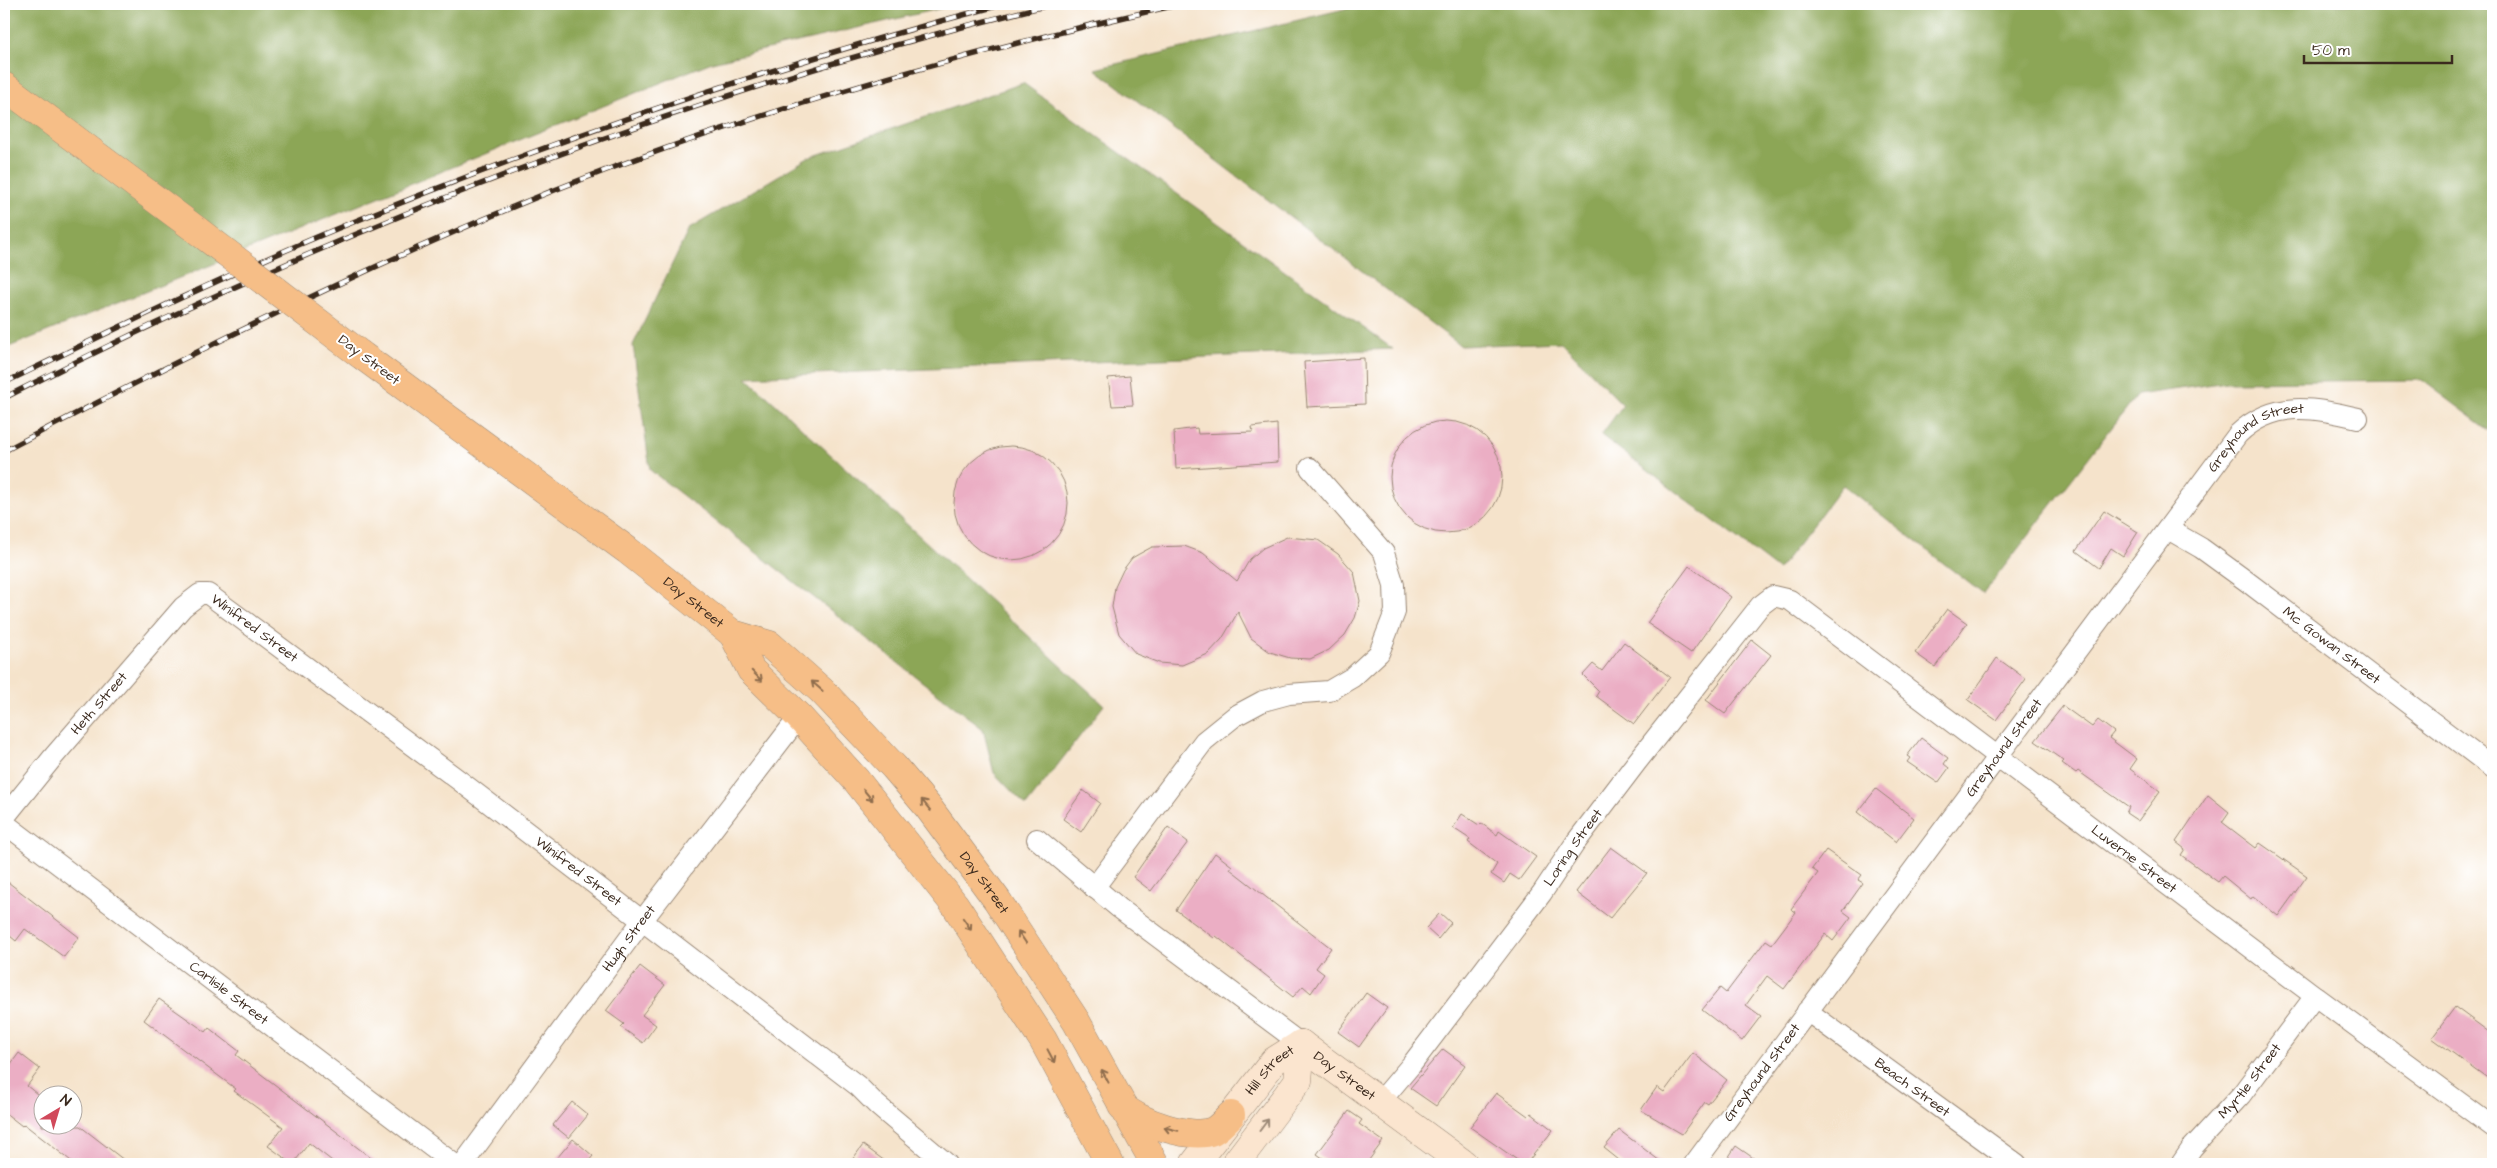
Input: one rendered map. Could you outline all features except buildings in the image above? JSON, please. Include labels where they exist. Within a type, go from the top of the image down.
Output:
[{"type":"main road","name":"Day Street","points":[[4,86],[360,354],[627,550],[733,634],[770,645],[822,691],[894,767],[928,808],[997,900],[1076,1020],[1120,1104],[1155,1164]]},
{"type":"main road","name":"Day Street","points":[[733,634],[751,670],[799,717],[884,814],[955,905],[1043,1040],[1110,1164]]},
{"type":"main road","points":[[1120,1104],[1130,1115],[1189,1133],[1213,1131],[1231,1115]]},
{"type":"street","name":"Greyhound Street","points":[[1694,1164],[1996,756],[2238,434],[2252,421],[2271,413],[2294,409],[2333,412],[2358,418]]},
{"type":"street","points":[[1094,888],[1204,741],[1235,716],[1263,701],[1289,694],[1330,691],[1353,677],[1379,653],[1395,612],[1394,584],[1384,554],[1310,468]]},
{"type":"street","name":"Mc Gowan Street","points":[[2168,528],[2201,548],[2245,580],[2493,768]]},
{"type":"street","name":"Heth Street","points":[[4,818],[54,756],[183,607],[200,594]]},
{"type":"street","name":"Winifred Street","points":[[200,594],[208,594],[216,598],[642,921],[858,1086],[877,1105],[947,1164]]},
{"type":"street","name":"Luverne Street","points":[[1773,596],[1784,597],[1790,600],[2315,996],[2493,1126]]},
{"type":"street","name":"Loring Street","points":[[1379,1102],[1412,1064],[1542,893],[1576,842],[1636,762],[1760,606],[1773,596]]},
{"type":"street","name":"Hugh Street","points":[[463,1164],[642,921],[799,717]]},
{"type":"street","name":"Carlisle Street","points":[[4,823],[454,1164]]},
{"type":"street","name":"Day Street","points":[[1037,839],[1094,888],[1464,1164]]},
{"type":"street","name":"Myrtle Street","points":[[2181,1164],[2192,1148],[2241,1095],[2315,996]]},
{"type":"street","name":"Beach Street","points":[[1807,1011],[2017,1164]]},
{"type":"street","name":"Hill Street","points":[[1194,1164],[1274,1061],[1301,1044]]},
{"type":"street","name":"Hill Street","points":[[1235,1164],[1298,1080],[1301,1044]]},
{"type":"green space","points":[[4,4],[960,4],[712,62],[4,349]]},
{"type":"green space","points":[[1365,4],[2493,4],[2493,433],[2422,380],[2227,382],[2137,395],[1983,594],[1843,485],[1778,570],[1601,435],[1623,405],[1561,342],[1461,346],[1095,69]]},
{"type":"green space","points":[[1023,83],[1393,349],[746,377],[1104,705],[1026,806],[994,773],[983,729],[650,470],[633,345],[689,229],[808,158]]},
{"type":"railway","points":[[4,383],[252,265],[336,229],[500,164],[666,105],[750,78],[919,27],[1004,4]]},
{"type":"railway","points":[[4,398],[129,336],[256,277],[385,222],[516,170],[649,122],[783,78],[918,39],[1053,4]]},
{"type":"railway","points":[[4,451],[197,352],[327,289],[458,230],[605,171],[686,141],[849,89],[1015,44],[1181,4]]}]
